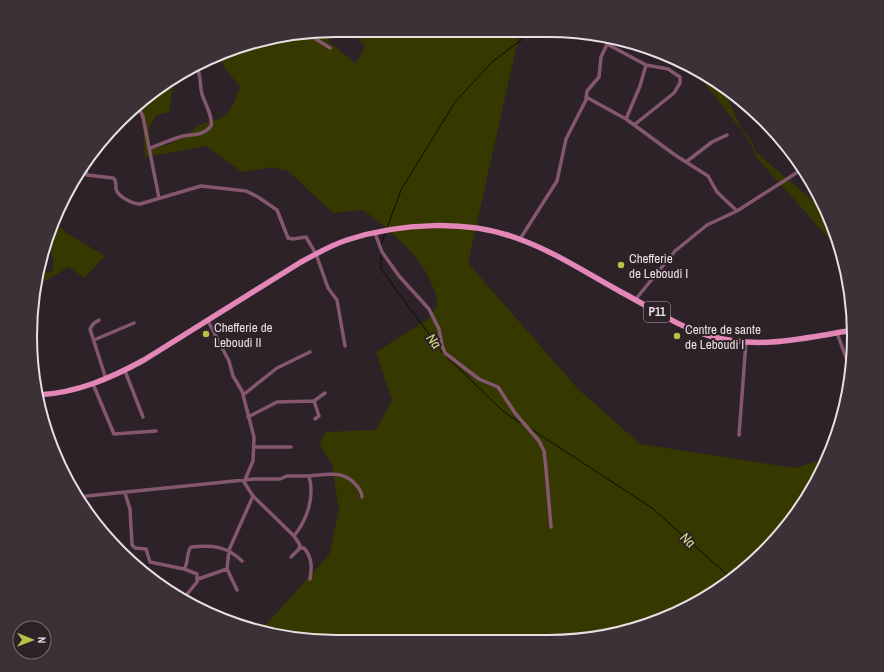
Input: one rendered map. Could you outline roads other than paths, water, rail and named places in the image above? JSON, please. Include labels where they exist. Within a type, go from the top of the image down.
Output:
[{"type":"main road","name":"P11","points":[[43,394],[65,392],[93,384],[144,360],[316,254],[345,240],[375,233],[415,228],[462,226],[498,232],[520,239],[548,252],[692,330],[710,336],[746,342],[781,342],[847,331]]},
{"type":"street","points":[[315,38],[330,48]]},
{"type":"street","points":[[520,239],[557,181],[566,139],[586,97],[587,91],[599,77],[601,57],[607,44],[646,65],[664,68],[679,75],[680,83],[674,93],[634,125]]},
{"type":"street","points":[[626,119],[640,86],[646,65]]},
{"type":"street","points":[[150,148],[183,136],[193,136],[204,132],[211,126],[211,120],[202,90],[201,76],[199,71]]},
{"type":"street","points":[[586,97],[626,119],[708,176],[716,192],[737,211]]},
{"type":"street","points":[[140,110],[150,148],[159,198]]},
{"type":"street","points":[[686,162],[712,142],[727,134]]},
{"type":"street","points":[[86,172],[87,175],[113,178],[116,182],[116,190],[119,194],[134,204],[140,204],[201,186],[227,188],[252,193],[277,210],[288,238],[293,239],[306,237],[316,254],[328,288],[337,300],[344,346]]},
{"type":"street","points":[[635,300],[675,251],[707,225],[737,211],[798,172]]},
{"type":"street","points":[[375,233],[382,252],[399,276],[429,309],[439,329],[445,353],[479,379],[498,387],[515,413],[539,442],[544,451],[546,463],[551,527]]},
{"type":"street","points":[[99,320],[91,326],[106,379]]},
{"type":"street","points":[[208,321],[229,361],[233,376],[243,394],[254,437],[253,464],[244,482]]},
{"type":"street","points":[[94,340],[134,322]]},
{"type":"street","points":[[837,333],[846,359]]},
{"type":"street","points":[[739,436],[746,342]]},
{"type":"street","points":[[243,394],[277,368],[310,352]]},
{"type":"street","points":[[124,370],[143,417]]},
{"type":"street","points":[[93,384],[114,434],[156,431]]},
{"type":"street","points":[[248,417],[277,402],[314,401],[325,393]]},
{"type":"street","points":[[314,401],[319,416],[315,419]]},
{"type":"street","points":[[254,447],[292,447]]},
{"type":"street","points":[[84,496],[254,480],[280,479],[287,476],[309,476],[340,473],[352,479],[362,493],[362,497]]},
{"type":"street","points":[[294,536],[301,528],[308,513],[312,487],[309,476]]},
{"type":"street","points":[[244,482],[253,496],[294,536],[300,548],[304,548],[309,553],[312,568],[310,579]]},
{"type":"street","points":[[125,493],[130,510],[132,545],[134,548],[146,549],[150,562],[184,569],[197,574],[198,579]]},
{"type":"street","points":[[237,590],[227,569],[229,550],[253,496]]},
{"type":"street","points":[[184,569],[187,562],[188,550],[191,547],[219,546],[229,550],[242,561]]},
{"type":"street","points":[[291,556],[300,548]]},
{"type":"street","points":[[186,595],[198,579],[227,569]]},
{"type":"waterway","name":"Na","points":[[387,228],[401,190],[455,102],[492,62],[525,37]]},
{"type":"waterway","name":"Na","points":[[381,245],[385,233]]},
{"type":"waterway","name":"Na","points":[[381,252],[381,269],[443,353]]},
{"type":"waterway","name":"Na","points":[[446,356],[504,412],[521,423]]},
{"type":"waterway","name":"Na","points":[[531,429],[652,508],[727,575]]},
{"type":"place","name":"Chefferie de Leboudi I","points":[[621,265]]},
{"type":"place","name":"Chefferie de Leboudi II","points":[[206,334]]},
{"type":"place","name":"Centre de sante de Leboudi I","points":[[677,336]]}]
